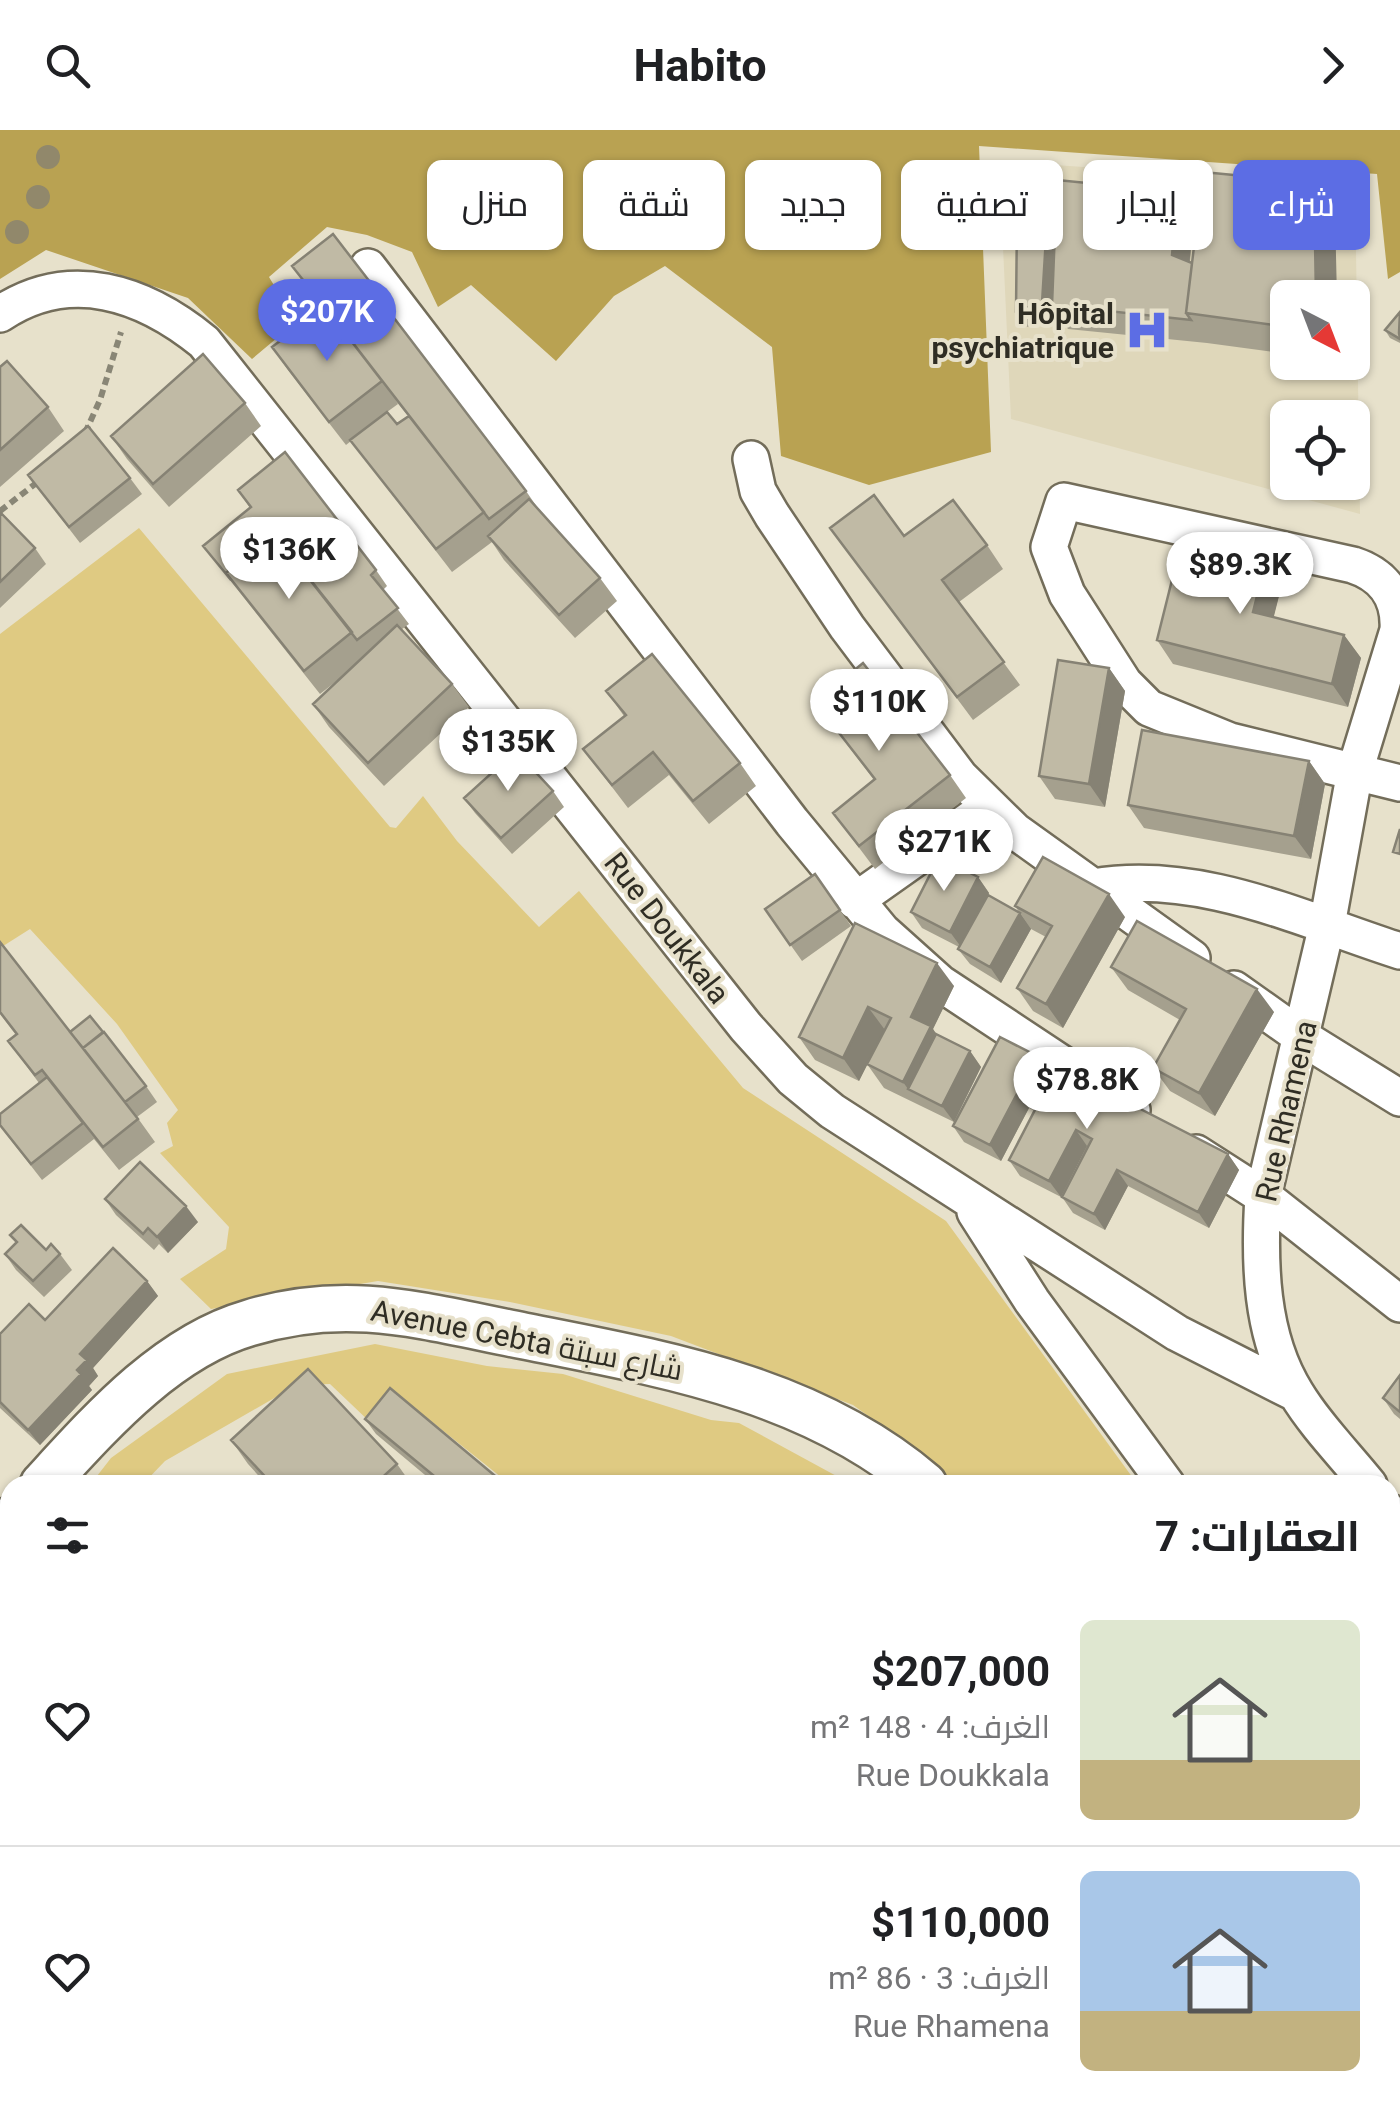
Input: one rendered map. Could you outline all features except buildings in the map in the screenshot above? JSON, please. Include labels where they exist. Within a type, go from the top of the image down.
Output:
[{"type":"street","points":[[368,268],[882,931],[940,983],[1263,1196],[1400,1304]]},
{"type":"street","name":"Rue Doukkala","points":[[0,314],[59,289],[102,291],[132,298],[181,322],[204,342],[778,1063],[832,1111],[1176,1334],[1295,1393]]},
{"type":"street","points":[[752,459],[754,478],[766,506],[847,627],[960,777],[988,807],[1014,831],[1303,1038],[1400,1098]]},
{"type":"street","name":"Rue Rhamena","points":[[1355,771],[1230,741],[1149,708],[1117,672],[1067,594],[1049,548],[1064,502],[1371,570],[1394,596],[1399,613],[1386,674],[1355,771],[1303,1038],[1263,1196],[1262,1276],[1270,1323],[1295,1393],[1361,1475]]},
{"type":"street","points":[[1355,771],[1400,783]]},
{"type":"street","points":[[856,902],[988,807]]},
{"type":"street","points":[[1093,886],[1164,882],[1237,896],[1400,951]]},
{"type":"street","points":[[967,1200],[1032,1301],[1159,1475]]},
{"type":"street","name":"Avenue Cebta شارع سبتة","points":[[52,1475],[128,1400],[167,1366],[202,1344],[245,1323],[346,1307],[451,1320],[739,1385],[814,1414],[910,1475]]},
{"type":"path","points":[[81,440],[100,400],[132,298]]},
{"type":"path","points":[[0,511],[44,478]]},
{"type":"shaded area","points":[[0,130],[1400,130],[1400,272],[1388,279],[1377,174],[1370,174],[1370,160],[1233,160],[1233,164],[979,146],[980,160],[901,160],[901,250],[983,250],[991,452],[869,485],[781,456],[772,347],[665,266],[614,296],[556,361],[471,285],[438,307],[412,252],[367,235],[327,227],[269,277],[296,322],[252,359],[188,298],[46,250],[0,279]]},
{"type":"shaded area","name":"Hôpital psychiatrique","points":[[1063,165],[1083,167],[1083,250],[1213,250],[1213,176],[1233,177],[1233,250],[1356,250],[1356,280],[1270,280],[1270,380],[1358,380],[1358,400],[1270,400],[1270,490],[1011,419],[1003,250],[1063,250]]},
{"type":"shaded area","name":"Hôpital psychiatrique","points":[[1309,500],[1360,500],[1360,514]]},
{"type":"shaded area","points":[[139,528],[390,827],[396,828],[423,796],[457,841],[539,927],[579,891],[743,1088],[946,1221],[1131,1475],[940,1475],[918,1452],[853,1405],[671,1336],[510,1302],[378,1281],[211,1309],[180,1279],[226,1249],[229,1227],[160,1153],[173,1146],[167,1123],[178,1110],[117,1024],[30,929],[0,948],[0,634]]},
{"type":"shaded area","points":[[375,1344],[487,1366],[563,1374],[711,1420],[739,1423],[835,1475],[498,1475],[392,1390],[371,1423],[330,1384],[297,1385],[165,1461],[152,1475],[98,1475],[111,1458],[227,1374]]},
{"type":"place","name":"Hôpital psychiatrique","points":[[1147,330]]}]
